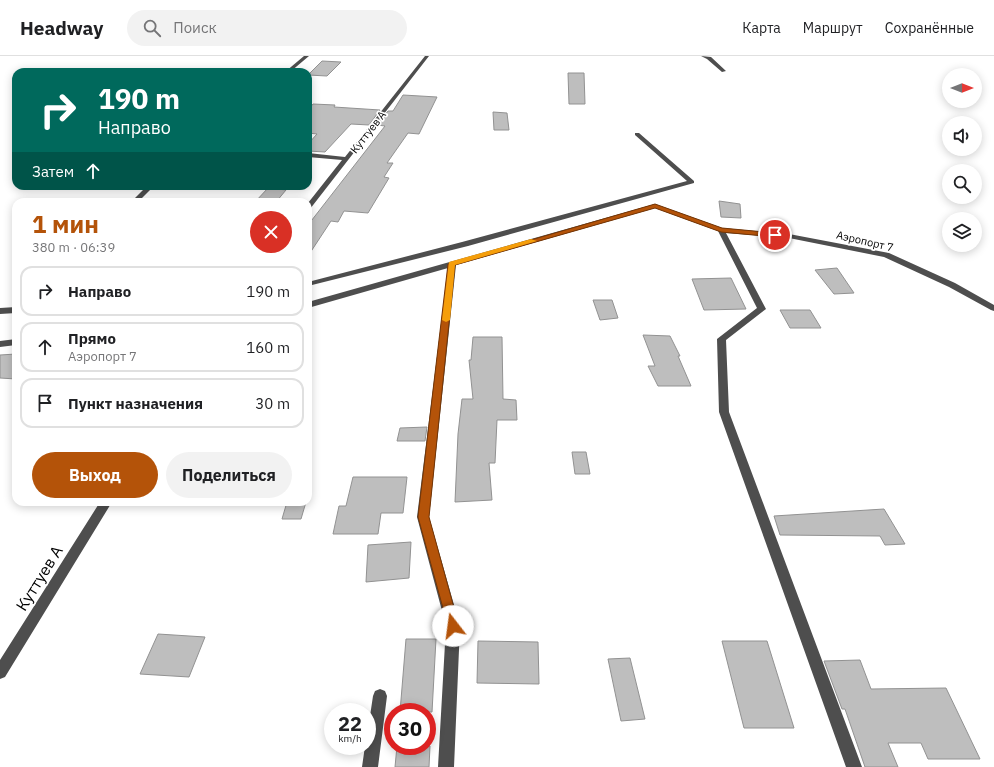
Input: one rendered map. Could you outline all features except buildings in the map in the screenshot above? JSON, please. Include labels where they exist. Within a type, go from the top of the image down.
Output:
[{"type":"street","points":[[292,68],[307,56]]},
{"type":"street","name":"Куттуев А","points":[[312,203],[427,56]]},
{"type":"street","points":[[703,56],[709,58],[724,71]]},
{"type":"street","points":[[312,283],[465,244],[692,182],[637,134]]},
{"type":"street","points":[[312,155],[347,158]]},
{"type":"street","points":[[138,198],[147,190]]},
{"type":"street","name":"Аэропорт 7","points":[[312,304],[655,206],[721,230],[789,236],[886,255],[952,285],[994,308]]},
{"type":"street","points":[[721,230],[762,309],[721,339],[724,412],[854,767]]},
{"type":"street","points":[[446,767],[453,626],[423,517],[452,264]]},
{"type":"street","points":[[0,311],[12,310]]},
{"type":"street","points":[[0,344],[12,342]]},
{"type":"street","name":"Куттуев А","points":[[0,672],[104,506]]},
{"type":"street","points":[[370,767],[380,696]]},
{"type":"slow traffic","points":[[446,320],[452,264],[533,241]]},
{"type":"route","points":[[453,626],[423,517],[452,264],[655,206],[721,230],[775,235]]}]
